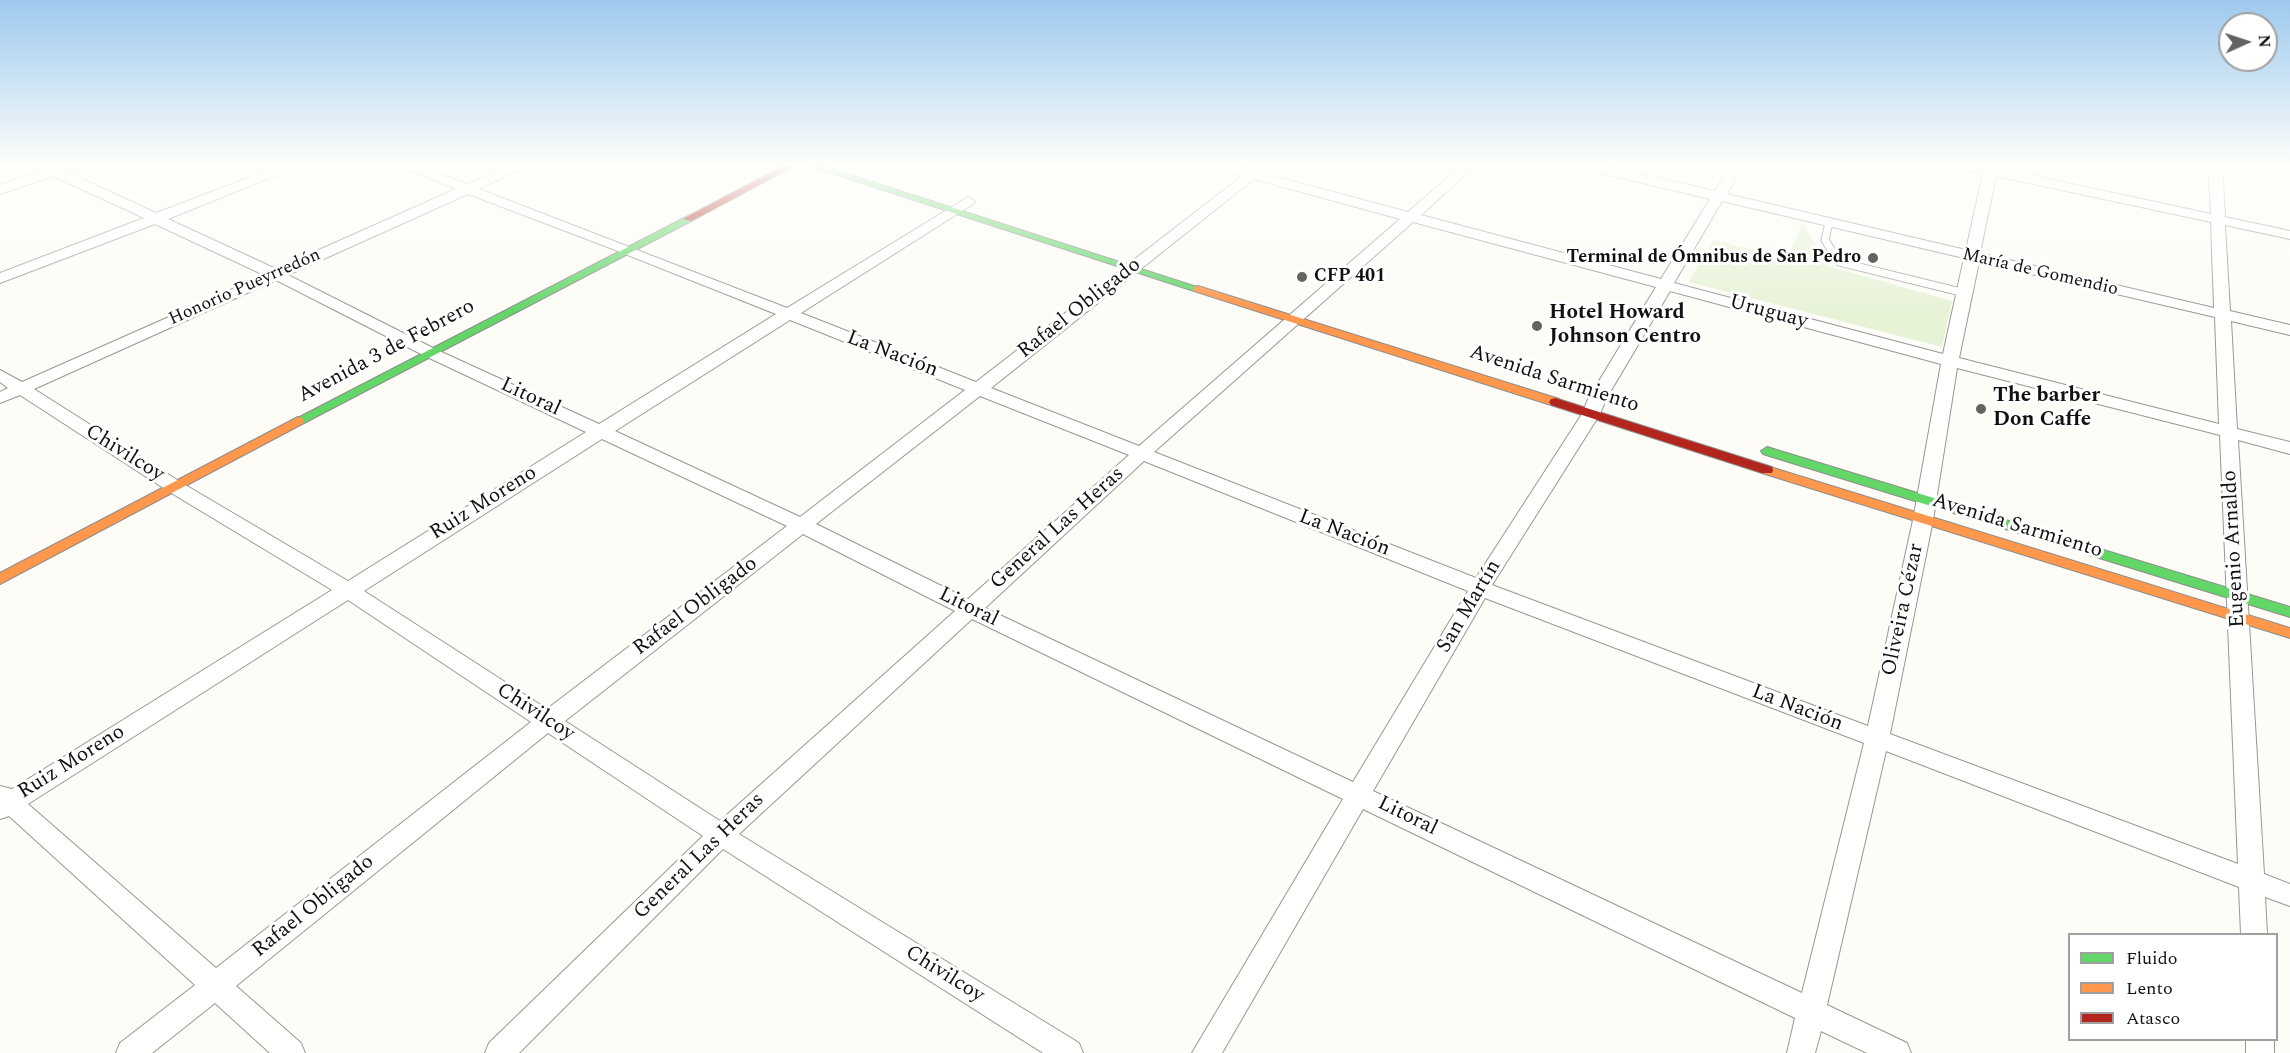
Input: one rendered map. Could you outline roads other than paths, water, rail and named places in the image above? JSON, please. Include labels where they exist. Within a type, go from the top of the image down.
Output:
[{"type":"main road","name":"Avenida 3 de Febrero","points":[[589,254],[618,247],[679,213]]},
{"type":"main road","name":"Avenida 3 de Febrero","points":[[0,579],[163,479],[417,346],[690,213]]},
{"type":"main road","name":"Avenida Sarmiento","points":[[985,213],[1596,403],[1925,510],[2290,633]]},
{"type":"main road","name":"Avenida Sarmiento","points":[[994,213],[1035,222]]},
{"type":"main road","name":"Avenida Sarmiento","points":[[1139,260],[1169,264]]},
{"type":"main road","name":"Avenida Sarmiento","points":[[1756,448],[1925,510],[2290,612]]},
{"type":"street","name":"Litoral","points":[[143,213],[275,274],[417,346],[803,526],[969,609],[1897,1053]]},
{"type":"street","points":[[0,278],[169,213]]},
{"type":"street","name":"Honorio Pueyrredón","points":[[0,398],[414,213]]},
{"type":"street","name":"La Nación","points":[[528,213],[978,388],[1480,588],[2290,895]]},
{"type":"street","name":"Ruiz Moreno","points":[[3,802],[950,213]]},
{"type":"street","name":"Rafael Obligado","points":[[130,1053],[548,721],[803,526],[1201,213]]},
{"type":"street","name":"Uruguay","points":[[1396,213],[1950,361],[2290,448]]},
{"type":"street","name":"General Las Heras","points":[[499,1053],[721,835],[1141,454],[1413,213]]},
{"type":"street","name":"San Martín","points":[[1206,1053],[1480,588],[1596,403],[1708,213]]},
{"type":"street","name":"María de Gomendio","points":[[1786,213],[2290,330]]},
{"type":"street","name":"Oliveira Cézar","points":[[1801,1053],[1877,739],[1925,510],[1950,361],[1982,213]]},
{"type":"street","points":[[2188,213],[2290,235]]},
{"type":"street","name":"Eugenio Arnaldo","points":[[2218,213],[2254,933]]},
{"type":"street","name":"Chivilcoy","points":[[0,375],[163,479],[346,589],[721,835],[1069,1053]]},
{"type":"street","points":[[3,802],[291,1053]]},
{"type":"lane","points":[[1828,223],[1825,240],[1839,262],[1965,293]]},
{"type":"place","name":"Terminal de Ómnibus de San Pedro","points":[[1873,258]]},
{"type":"place","name":"CFP 401","points":[[1302,277]]},
{"type":"place","name":"Hotel Howard Johnson Centro","points":[[1537,326]]},
{"type":"place","name":"The barber Don Caffe","points":[[1981,409]]}]
